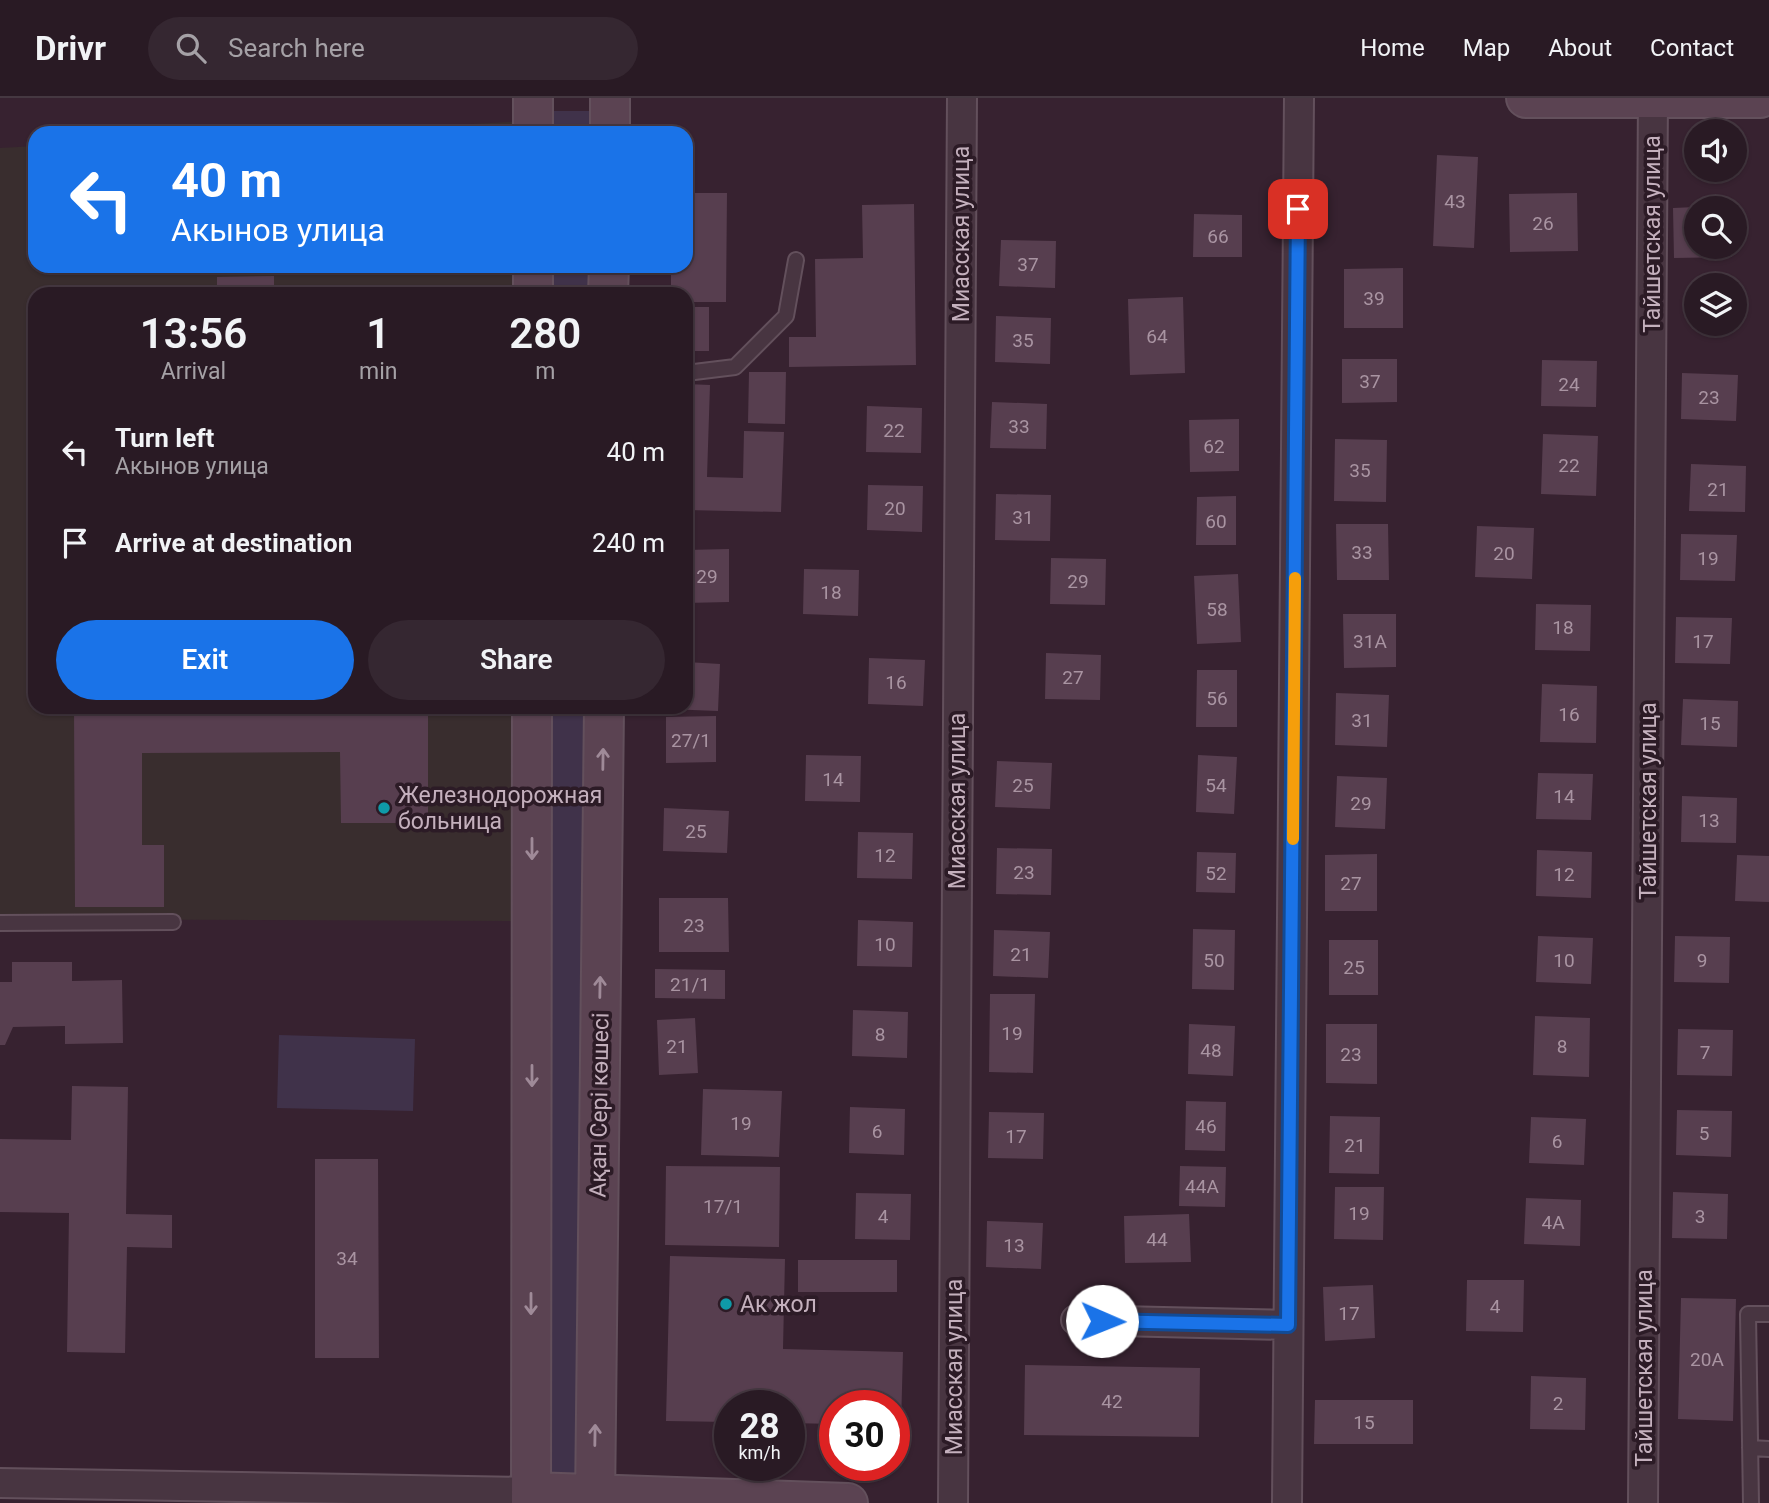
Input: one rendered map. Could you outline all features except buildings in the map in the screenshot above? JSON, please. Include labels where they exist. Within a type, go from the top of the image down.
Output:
[{"type":"street","points":[[533,98],[533,126]]},
{"type":"street","points":[[610,98],[610,126]]},
{"type":"street","name":"Миасская улица","points":[[953,1503],[962,98]]},
{"type":"street","points":[[1287,1503],[1299,98]]},
{"type":"street","points":[[1526,98],[1760,98]]},
{"type":"street","name":"Тайшетская улица","points":[[1643,1503],[1653,99]]},
{"type":"street","points":[[531,1497],[532,714]]},
{"type":"street","name":"Ақан Сері көшесі","points":[[595,1499],[604,714]]},
{"type":"street","points":[[1076,1320],[1288,1325]]},
{"type":"street","points":[[0,1483],[257,1495],[848,1503]]},
{"type":"lane","points":[[693,372],[735,367],[786,316],[796,260]]},
{"type":"lane","points":[[0,923],[173,922]]},
{"type":"lane","points":[[1751,1503],[1748,1314],[1769,1314]]},
{"type":"lane","points":[[1750,1448],[1769,1449]]},
{"type":"shaded area","points":[[551,111],[602,111],[601,126],[550,126]]},
{"type":"shaded area","points":[[512,122],[512,126],[432,126]]},
{"type":"shaded area","points":[[28,146],[28,273],[512,273],[512,287],[28,287],[28,714],[512,714],[512,921],[0,919],[0,148]]},
{"type":"shaded area","points":[[550,273],[599,273],[599,287],[550,287]]},
{"type":"shaded area","points":[[548,714],[593,714],[583,1478],[544,1475]]},
{"type":"shaded area","points":[[279,1035],[415,1039],[413,1111],[277,1108]]},
{"type":"slow traffic","points":[[1293,839],[1295,578]]},
{"type":"place","name":"Железнодорожная больница","points":[[384,808]]},
{"type":"place","name":"Ак жол","points":[[726,1304]]},
{"type":"route","points":[[1102,1321],[1288,1325],[1298,209]]}]
